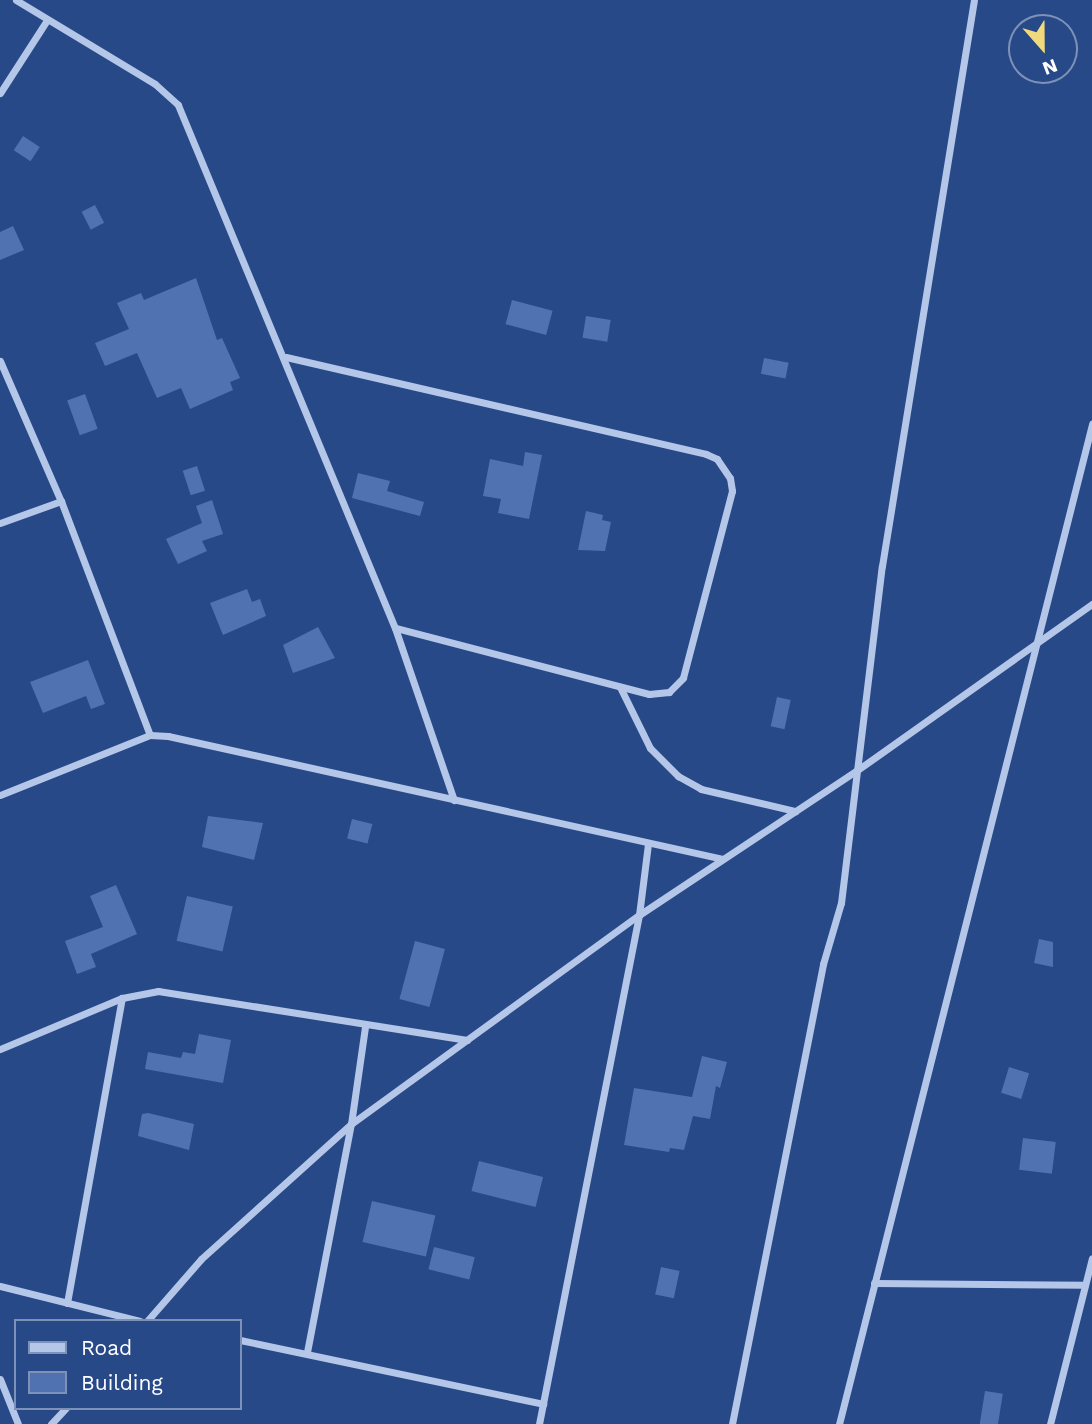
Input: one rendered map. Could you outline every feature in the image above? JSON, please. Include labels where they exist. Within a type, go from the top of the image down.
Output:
[{"type":"street","points":[[16,0],[172,97],[286,357],[395,628],[454,800]]},
{"type":"street","points":[[732,1424],[823,964],[841,903],[882,566],[974,0]]},
{"type":"street","points":[[0,93],[47,20]]},
{"type":"street","points":[[286,357],[717,459],[732,491],[683,678],[659,695],[395,628]]},
{"type":"street","points":[[0,361],[61,501],[150,734]]},
{"type":"street","points":[[839,1424],[1092,424]]},
{"type":"street","points":[[0,523],[61,501]]},
{"type":"street","points":[[149,1319],[201,1259],[351,1124],[639,915],[856,771],[1092,604]]},
{"type":"street","points":[[620,687],[650,748],[678,776],[701,789],[795,811]]},
{"type":"street","points":[[0,795],[150,734],[723,859]]},
{"type":"street","points":[[539,1424],[639,915],[648,844]]},
{"type":"street","points":[[0,1049],[122,998],[168,991],[365,1027],[468,1040]]},
{"type":"street","points":[[67,1303],[122,998]]},
{"type":"street","points":[[307,1352],[351,1124],[365,1027]]},
{"type":"street","points":[[1050,1424],[1092,1258]]},
{"type":"street","points":[[874,1283],[1085,1285]]},
{"type":"street","points":[[0,1286],[132,1319]]},
{"type":"street","points":[[242,1340],[543,1404]]},
{"type":"street","points":[[0,1379],[18,1424]]},
{"type":"street","points":[[51,1424],[64,1410]]},
{"type":"building","points":[[23,136],[40,147],[31,161],[14,150]]},
{"type":"building","points":[[95,205],[104,223],[91,230],[82,212]]},
{"type":"building","points":[[13,226],[24,250],[0,260],[0,232]]},
{"type":"building","points":[[196,278],[217,340],[222,338],[240,378],[230,382],[233,390],[190,409],[181,388],[157,398],[137,353],[105,366],[95,343],[129,329],[117,303],[141,293],[144,300]]},
{"type":"building","points":[[512,300],[553,311],[546,335],[506,324]]},
{"type":"building","points":[[586,316],[611,320],[607,342],[583,338]]},
{"type":"building","points":[[764,358],[789,363],[785,378],[761,374]]},
{"type":"building","points":[[85,394],[98,429],[80,435],[67,400]]},
{"type":"building","points":[[525,452],[542,455],[529,519],[498,513],[501,499],[483,496],[490,459],[523,466]]},
{"type":"building","points":[[197,466],[205,491],[191,495],[183,471]]},
{"type":"building","points":[[358,473],[390,481],[387,491],[424,502],[420,516],[352,498]]},
{"type":"building","points":[[212,500],[223,534],[202,541],[207,551],[178,564],[166,539],[202,523],[196,506]]},
{"type":"building","points":[[586,511],[603,515],[602,520],[611,522],[605,551],[578,550]]},
{"type":"building","points":[[247,589],[252,602],[260,599],[266,616],[223,635],[210,603]]},
{"type":"building","points":[[318,627],[335,658],[293,673],[283,645]]},
{"type":"building","points":[[88,660],[105,704],[91,709],[86,696],[43,713],[30,682]]},
{"type":"building","points":[[777,697],[791,700],[784,729],[771,726]]},
{"type":"building","points":[[208,816],[263,823],[254,860],[202,847]]},
{"type":"building","points":[[352,819],[372,824],[368,843],[347,838]]},
{"type":"building","points":[[116,885],[137,934],[91,954],[96,967],[77,974],[65,941],[103,927],[90,896]]},
{"type":"building","points":[[187,896],[233,907],[222,951],[177,941]]},
{"type":"building","points":[[1039,939],[1053,942],[1053,967],[1034,963]]},
{"type":"building","points":[[415,941],[445,949],[429,1007],[399,999]]},
{"type":"building","points":[[199,1034],[231,1040],[223,1083],[145,1069],[148,1052],[181,1058],[183,1052],[195,1054]]},
{"type":"building","points":[[702,1056],[727,1062],[720,1088],[716,1086],[710,1119],[693,1116],[684,1150],[670,1148],[669,1152],[624,1145],[634,1088],[692,1097]]},
{"type":"building","points":[[1009,1067],[1029,1073],[1021,1099],[1001,1093]]},
{"type":"building","points":[[148,1113],[194,1124],[189,1150],[138,1136],[142,1114]]},
{"type":"building","points":[[1023,1138],[1056,1142],[1052,1174],[1019,1170]]},
{"type":"building","points":[[479,1161],[543,1177],[536,1207],[472,1191]]},
{"type":"building","points":[[372,1201],[435,1216],[426,1257],[363,1242]]},
{"type":"building","points":[[434,1247],[475,1257],[469,1279],[428,1269]]},
{"type":"building","points":[[661,1267],[680,1271],[674,1298],[655,1294]]},
{"type":"building","points":[[985,1391],[1003,1394],[998,1424],[980,1424]]}]
